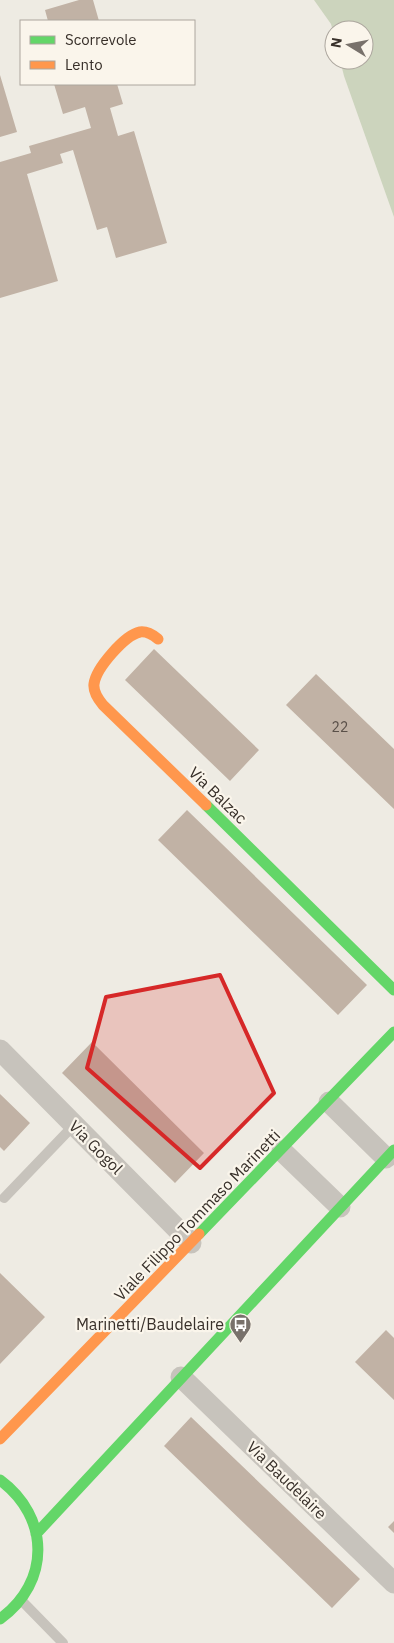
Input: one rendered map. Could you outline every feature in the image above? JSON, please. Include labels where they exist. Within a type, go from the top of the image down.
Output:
[{"type":"street","name":"Via Balzac","points":[[158,639],[149,633],[143,632],[129,637],[97,673],[94,684],[98,699],[394,990]]},
{"type":"street","name":"Viale Filippo Tommaso Marinetti","points":[[0,1439],[23,1418],[282,1151],[394,1032]]},
{"type":"street","name":"Via Gogol","points":[[0,1050],[191,1243]]},
{"type":"street","points":[[36,1534],[390,1154],[329,1102]]},
{"type":"street","points":[[282,1151],[340,1207]]},
{"type":"street","name":"Via Baudelaire","points":[[181,1377],[394,1582]]},
{"type":"street","points":[[0,1480],[19,1496],[29,1514],[36,1534],[37,1557],[31,1584],[14,1608],[0,1619]]},
{"type":"lane","points":[[4,1198],[74,1125]]},
{"type":"lane","points":[[21,1600],[63,1643]]},
{"type":"highlighted area","points":[[220,975],[274,1093],[200,1168],[87,1068],[106,997]]},
{"type":"green space","points":[[314,0],[394,0],[394,217],[342,70],[374,70],[374,20],[328,20]]},
{"type":"building","points":[[79,0],[93,0],[99,20],[48,20],[45,10]]},
{"type":"building","points":[[0,75],[17,132],[0,137]]},
{"type":"building","points":[[54,85],[117,85],[123,104],[110,108],[118,136],[134,131],[167,243],[116,258],[107,227],[97,230],[73,150],[60,154],[63,163],[27,174],[58,281],[0,298],[0,162],[31,153],[29,146],[91,128],[85,107],[63,114]]},
{"type":"building","points":[[154,649],[259,750],[230,781],[125,680]]},
{"type":"building","points":[[316,674],[394,749],[394,809],[286,705]]},
{"type":"building","points":[[187,810],[367,985],[338,1015],[158,840]]},
{"type":"building","points":[[92,1042],[204,1153],[175,1183],[62,1073]]},
{"type":"building","points":[[0,1094],[30,1123],[4,1151],[0,1147]]},
{"type":"building","points":[[0,1273],[45,1317],[0,1364]]},
{"type":"building","points":[[386,1330],[394,1338],[394,1400],[355,1362]]},
{"type":"building","points":[[191,1417],[360,1579],[332,1608],[164,1446]]},
{"type":"building","points":[[394,1521],[394,1533],[388,1527]]},
{"type":"traffic: fast","points":[[206,805],[394,990]]},
{"type":"traffic: fast","points":[[199,1234],[394,1032]]},
{"type":"traffic: fast","points":[[36,1534],[394,1150]]},
{"type":"traffic: fast","points":[[0,1480],[16,1495],[28,1512],[35,1530],[38,1550],[36,1569],[29,1587],[17,1604],[0,1619]]},
{"type":"traffic: slow","points":[[158,639],[143,632],[134,634],[127,639],[105,661],[96,677],[94,690],[103,705],[206,805]]},
{"type":"traffic: slow","points":[[0,1439],[199,1234]]},
{"type":"place","name":"Marinetti/Baudelaire","points":[[240,1343]]}]
